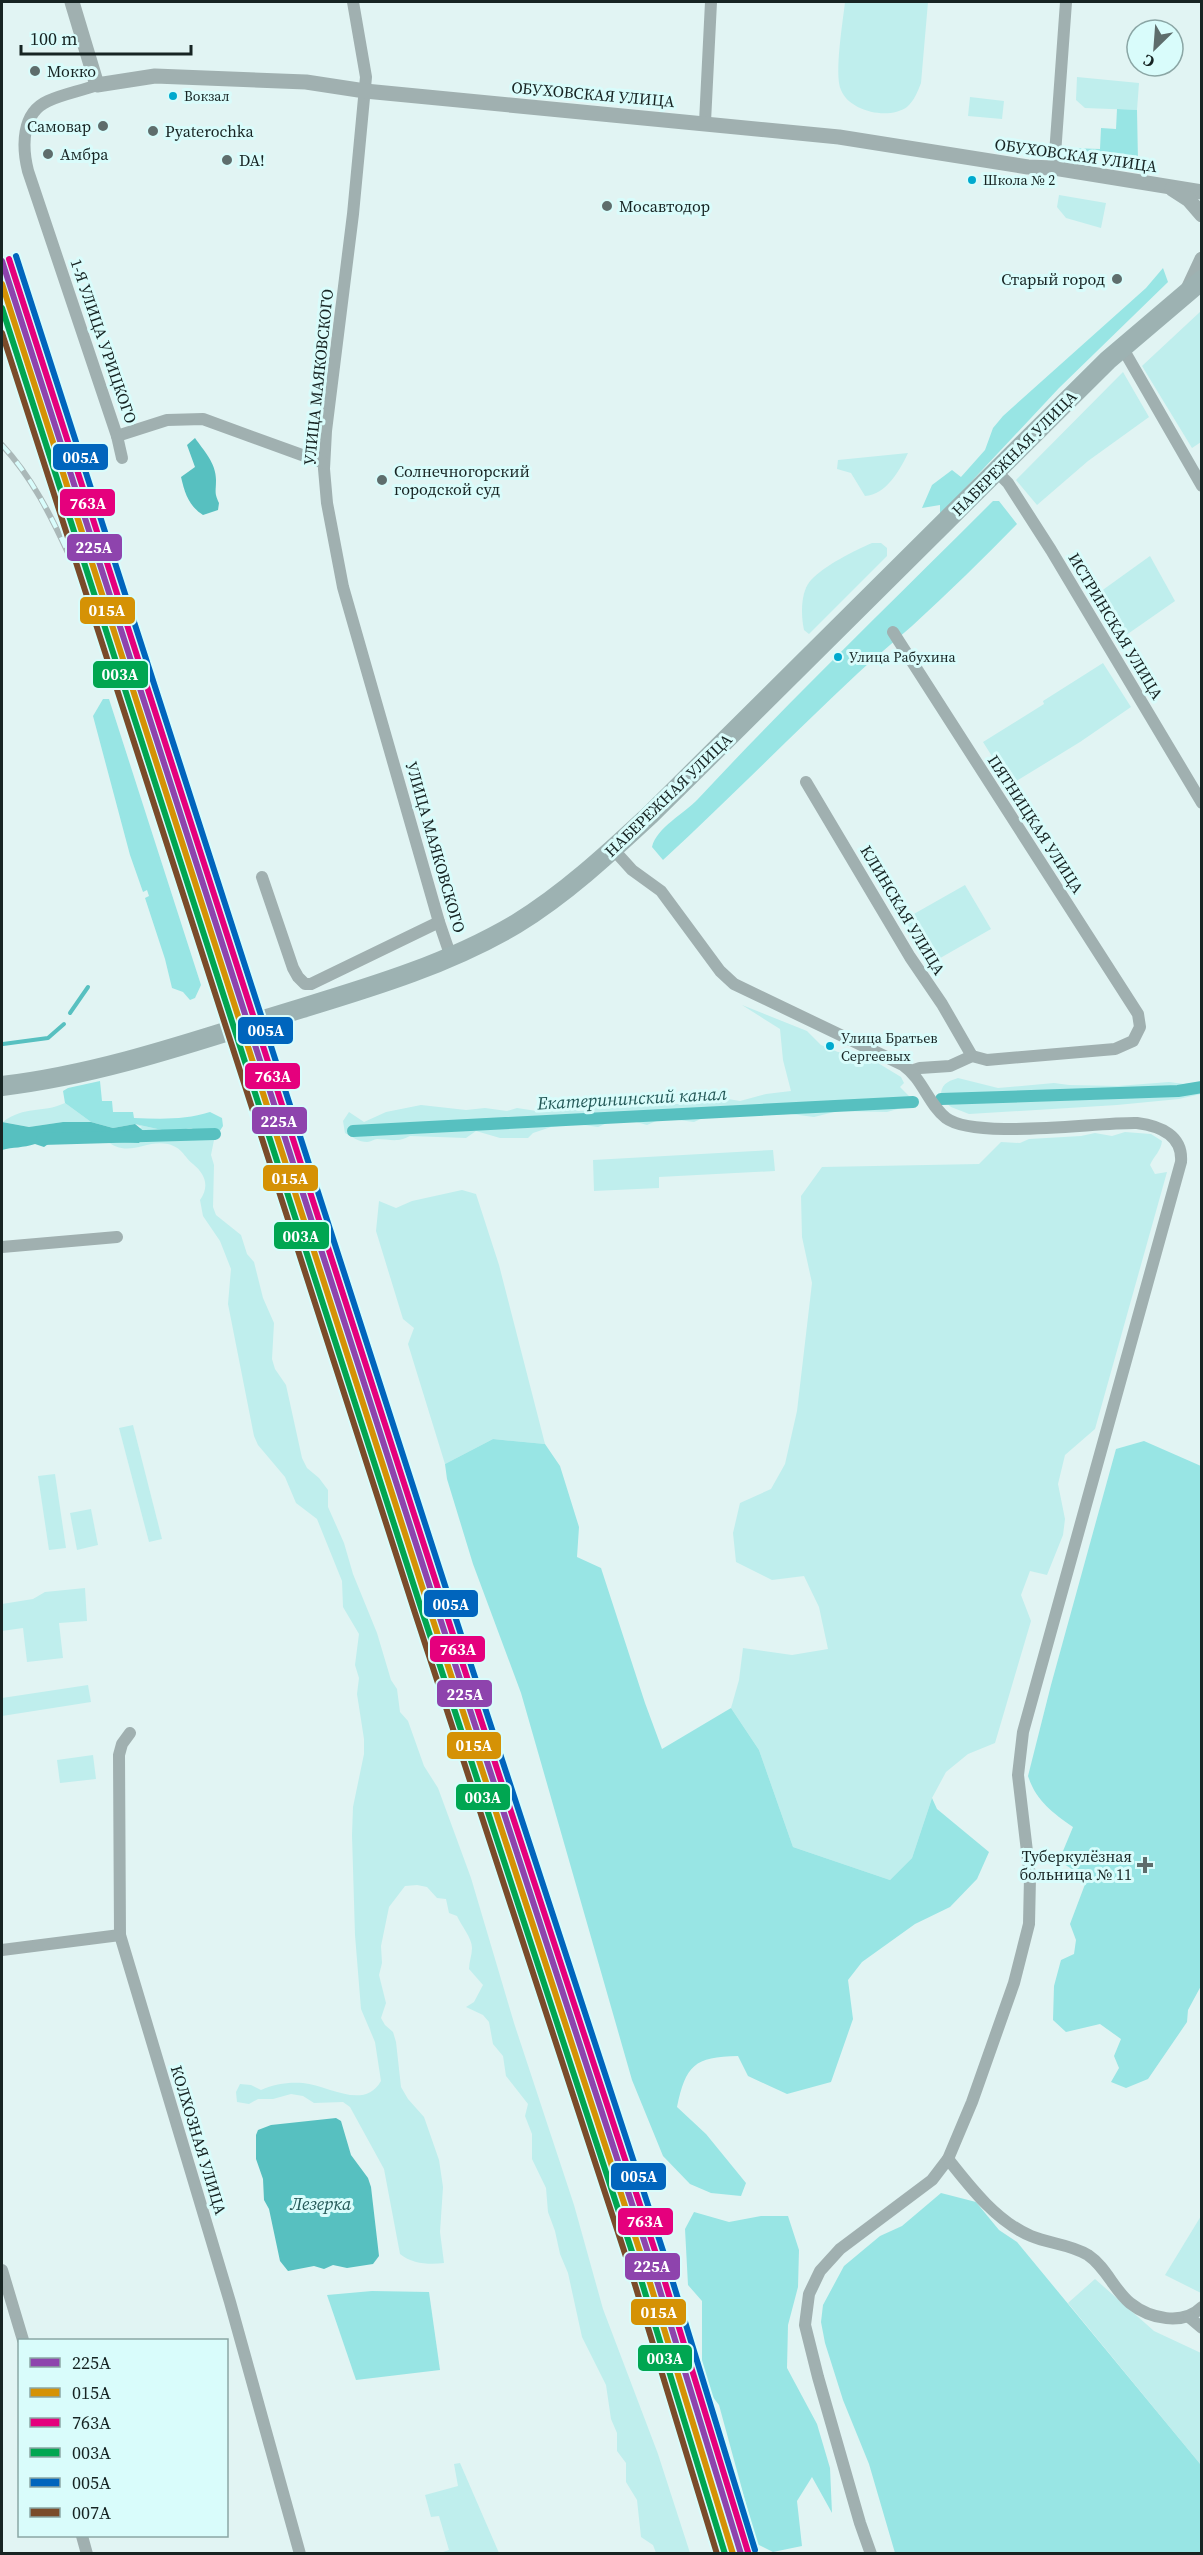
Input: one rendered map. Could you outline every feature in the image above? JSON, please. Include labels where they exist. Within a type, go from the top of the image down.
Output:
[{"type":"main road","name":"НАБЕРЕЖНАЯ УЛИЦА","points":[[2,1086],[53,1079],[156,1054],[419,971],[489,939],[533,912],[613,849],[722,745],[1122,347],[1194,286]]},
{"type":"street","points":[[72,2],[97,85]]},
{"type":"street","name":"УЛИЦА МАЯКОВСКОГО","points":[[353,2],[366,77],[353,214],[334,352],[324,463],[327,503],[343,587],[451,957]]},
{"type":"street","points":[[705,122],[711,2]]},
{"type":"street","points":[[1054,168],[1066,2]]},
{"type":"street","name":"ОБУХОВСКАЯ УЛИЦА","points":[[28,121],[47,101],[97,85],[155,76],[306,82],[365,91],[705,122],[839,137],[1202,192]]},
{"type":"street","name":"1-Я УЛИЦА УРИЦКОГО","points":[[28,121],[24,151],[28,171],[117,436],[167,420],[203,419],[324,463]]},
{"type":"street","points":[[1164,185],[1182,194],[1202,214]]},
{"type":"street","points":[[1194,286],[1202,259]]},
{"type":"street","points":[[1122,347],[1202,486]]},
{"type":"street","points":[[117,436],[122,458]]},
{"type":"street","name":"ИСТРИНСКАЯ УЛИЦА","points":[[996,471],[1008,483],[1051,550],[1202,803]]},
{"type":"street","name":"ПЯТНИЦКАЯ УЛИЦА","points":[[892,632],[1138,1014],[1141,1025],[1137,1037],[1128,1045],[1115,1049],[987,1060],[972,1056]]},
{"type":"street","name":"КЛИНСКАЯ УЛИЦА","points":[[806,782],[972,1056]]},
{"type":"street","points":[[613,849],[632,870],[661,891],[720,971],[734,984],[776,1006],[879,1052],[911,1071],[936,1107],[948,1119],[959,1125],[990,1129],[1119,1122],[1145,1124],[1166,1131],[1177,1141],[1182,1151],[1172,1197],[1023,1732],[1018,1775],[1030,1877],[1027,1940],[975,2091],[948,2159],[932,2180],[840,2249],[820,2271],[808,2294],[806,2325],[818,2377],[860,2523],[871,2553]]},
{"type":"street","points":[[262,877],[293,968],[305,984],[311,984],[439,922]]},
{"type":"street","points":[[911,1071],[920,1068],[950,1066],[972,1056]]},
{"type":"street","points":[[2,1247],[117,1237]]},
{"type":"street","name":"КОЛХОЗНАЯ УЛИЦА","points":[[130,1733],[122,1744],[119,1755],[120,1935],[230,2302],[300,2553]]},
{"type":"street","points":[[2,1950],[120,1935]]},
{"type":"street","points":[[948,2159],[1006,2222],[1017,2230],[1071,2247],[1087,2255],[1131,2304],[1145,2312],[1180,2320],[1189,2317],[1202,2307]]},
{"type":"street","points":[[2,2270],[23,2339]]},
{"type":"street","points":[[1189,2317],[1202,2328]]},
{"type":"street","points":[[83,2537],[87,2553]]},
{"type":"shaded area","points":[[845,2],[928,2],[921,83],[914,99],[907,107],[890,113],[871,112],[853,104],[841,90],[838,72]]},
{"type":"shaded area","points":[[1077,77],[1139,83],[1137,110],[1085,108],[1076,100]]},
{"type":"shaded area","points":[[970,97],[1004,101],[1002,119],[968,116]]},
{"type":"shaded area","points":[[1117,109],[1137,110],[1138,162],[1070,148],[1100,149],[1101,128],[1116,129]]},
{"type":"shaded area","points":[[1059,195],[1106,203],[1101,228],[1066,218],[1057,207]]},
{"type":"shaded area","points":[[1163,268],[1168,282],[1059,388],[940,515],[940,505],[922,508],[932,485],[952,470],[961,477],[985,450],[993,428],[1003,416],[1146,288]]},
{"type":"shaded area","points":[[1201,311],[1201,442],[1192,448],[1142,366]]},
{"type":"shaded area","points":[[1123,372],[1149,417],[1088,461],[1037,505],[1016,480]]},
{"type":"shaded area","points":[[908,453],[901,467],[886,486],[873,495],[865,496],[851,473],[837,469],[838,460]]},
{"type":"shaded area","points":[[993,501],[999,501],[1017,524],[939,601],[857,674],[663,860],[652,847],[659,833],[692,805],[807,686]]},
{"type":"shaded area","points":[[872,543],[881,543],[887,548],[887,556],[809,634],[804,630],[802,611],[807,585],[817,574],[832,564]]},
{"type":"shaded area","points":[[1150,556],[1175,601],[1119,640],[1093,597]]},
{"type":"shaded area","points":[[1103,663],[1131,707],[1010,785],[983,742],[1044,704],[1043,701]]},
{"type":"shaded area","points":[[103,699],[109,699],[201,985],[195,998],[190,1000],[183,992],[172,988],[145,898],[149,896],[147,890],[143,892],[130,855],[93,716]]},
{"type":"shaded area","points":[[965,885],[991,929],[928,965],[905,919]]},
{"type":"shaded area","points":[[742,1005],[807,1031],[821,1045],[838,1052],[855,1052],[873,1060],[901,1077],[904,1083],[900,1087],[911,1098],[912,1105],[887,1112],[838,1111],[814,1117],[791,1114],[751,1116],[735,1114],[707,1116],[694,1122],[663,1118],[647,1125],[626,1119],[614,1120],[598,1127],[577,1124],[551,1127],[533,1133],[528,1138],[500,1138],[476,1131],[466,1138],[410,1136],[397,1140],[377,1139],[367,1142],[345,1133],[343,1121],[349,1112],[364,1122],[386,1112],[421,1105],[466,1110],[485,1108],[507,1111],[517,1108],[543,1112],[566,1106],[579,1111],[588,1110],[599,1102],[606,1102],[617,1107],[641,1101],[660,1100],[671,1104],[683,1104],[704,1095],[740,1101],[766,1094],[791,1091],[783,1060],[780,1029]]},
{"type":"shaded area","points":[[958,1078],[998,1088],[1054,1083],[1118,1086],[1201,1082],[1201,1094],[1179,1099],[1117,1105],[969,1114],[951,1107],[941,1099],[944,1085]]},
{"type":"shaded area","points":[[100,1081],[102,1101],[112,1101],[113,1112],[133,1112],[134,1118],[163,1119],[182,1118],[210,1112],[222,1118],[223,1126],[214,1140],[191,1128],[171,1132],[135,1124],[113,1128],[91,1122],[65,1103],[63,1091]]},
{"type":"shaded area","points":[[65,1103],[91,1122],[63,1122],[29,1127],[3,1122],[19,1113]]},
{"type":"shaded area","points":[[135,1124],[171,1132],[191,1128],[214,1140],[211,1155],[214,1165],[213,1207],[216,1215],[241,1235],[247,1254],[254,1262],[263,1298],[274,1323],[272,1359],[275,1369],[286,1385],[302,1458],[307,1468],[328,1490],[328,1507],[344,1543],[353,1574],[377,1633],[391,1680],[397,1689],[400,1712],[408,1721],[424,1766],[438,1788],[471,1878],[514,2023],[574,2205],[603,2309],[658,2454],[690,2553],[656,2553],[653,2545],[641,2537],[637,2500],[626,2482],[626,2463],[617,2451],[617,2433],[611,2419],[606,2385],[582,2337],[568,2273],[548,2212],[546,2188],[532,2159],[532,2134],[525,2116],[528,2104],[506,2076],[503,2056],[493,2044],[489,2022],[483,2015],[466,2007],[474,2002],[483,1985],[469,1969],[472,1948],[470,1940],[457,1916],[449,1913],[446,1899],[437,1898],[427,1887],[405,1886],[389,1907],[381,1946],[382,1963],[379,1975],[386,2003],[381,2018],[393,2032],[396,2042],[401,2087],[424,2117],[439,2160],[443,2187],[440,2232],[444,2263],[421,2263],[400,2254],[384,2169],[350,2107],[343,2102],[314,2103],[303,2096],[291,2094],[273,2099],[258,2099],[249,2104],[237,2102],[236,2092],[240,2084],[251,2085],[261,2090],[281,2084],[303,2083],[355,2095],[374,2090],[381,2081],[375,2042],[361,2009],[355,1935],[353,1807],[364,1754],[357,1694],[359,1678],[355,1665],[359,1634],[343,1607],[342,1581],[317,1519],[296,1503],[285,1477],[258,1445],[254,1436],[228,1304],[231,1269],[220,1241],[203,1216],[200,1200],[205,1190],[205,1180],[182,1152],[173,1146],[159,1143],[121,1148],[104,1139],[112,1142],[142,1127]]},
{"type":"shaded area","points":[[1125,1132],[1151,1134],[1162,1141],[1150,1165],[1155,1174],[1167,1172],[1095,1429],[1065,1455],[1058,1484],[1065,1519],[1063,1535],[1047,1575],[1030,1571],[1021,1595],[1031,1621],[995,1743],[968,1754],[946,1772],[932,1798],[912,1858],[890,1880],[793,1847],[759,1750],[731,1708],[739,1680],[743,1648],[792,1655],[828,1649],[819,1607],[804,1576],[772,1580],[736,1562],[733,1533],[740,1503],[771,1489],[785,1464],[797,1411],[812,1283],[802,1237],[801,1196],[822,1167],[979,1164],[1001,1142],[1020,1143],[1029,1139],[1095,1133],[1112,1136]]},
{"type":"shaded area","points":[[773,1150],[775,1171],[659,1177],[659,1188],[594,1191],[593,1160]]},
{"type":"shaded area","points":[[462,1190],[476,1194],[499,1265],[545,1444],[493,1439],[445,1464],[408,1344],[414,1328],[403,1319],[376,1231],[379,1201],[396,1208],[412,1201]]},
{"type":"shaded area","points":[[133,1425],[162,1539],[149,1542],[119,1428]]},
{"type":"shaded area","points":[[493,1439],[545,1444],[560,1466],[579,1527],[577,1557],[601,1568],[662,1749],[731,1708],[759,1750],[793,1847],[890,1880],[912,1858],[932,1798],[937,1809],[989,1852],[977,1879],[950,1907],[915,1924],[862,1962],[848,1980],[853,2019],[831,2082],[787,2094],[748,2076],[738,2056],[711,2058],[694,2066],[684,2081],[677,2107],[706,2134],[746,2183],[741,2196],[711,2193],[690,2184],[663,2156],[632,2080],[521,1693],[473,1564],[447,1479],[445,1464]]},
{"type":"shaded area","points":[[1144,1441],[1201,1466],[1202,1984],[1188,2010],[1187,2022],[1148,2079],[1126,2088],[1111,2082],[1119,2068],[1114,2056],[1121,2039],[1100,2024],[1066,2032],[1053,2020],[1054,1986],[1061,1960],[1074,1954],[1076,1940],[1070,1924],[1087,1879],[1064,1864],[1063,1851],[1073,1827],[1040,1799],[1028,1776],[1116,1449]]},
{"type":"shaded area","points":[[55,1474],[66,1548],[49,1550],[38,1476]]},
{"type":"shaded area","points":[[91,1509],[98,1545],[77,1550],[70,1513]]},
{"type":"shaded area","points":[[85,1588],[87,1621],[59,1623],[63,1658],[27,1662],[23,1628],[2,1631],[2,1604],[33,1599],[45,1592]]},
{"type":"shaded area","points":[[88,1685],[91,1702],[2,1716],[2,1698]]},
{"type":"shaded area","points":[[93,1755],[96,1779],[60,1783],[57,1760]]},
{"type":"shaded area","points":[[941,2193],[976,2202],[999,2230],[1017,2242],[1201,2465],[1201,2553],[895,2553],[869,2464],[843,2400],[825,2343],[821,2322],[823,2305],[844,2266],[880,2236],[902,2226]]},
{"type":"shaded area","points":[[694,2212],[729,2222],[761,2216],[788,2216],[799,2250],[798,2287],[788,2325],[787,2368],[817,2424],[830,2468],[832,2513],[812,2477],[797,2501],[802,2546],[773,2552],[757,2544],[719,2405],[702,2383],[702,2301],[688,2285],[685,2229]]},
{"type":"shaded area","points":[[1201,2216],[1202,2293],[1165,2275]]},
{"type":"shaded area","points":[[1095,2279],[1154,2331],[1201,2353],[1201,2465],[1068,2303]]},
{"type":"shaded area","points":[[372,2291],[429,2292],[440,2370],[356,2380],[327,2295]]},
{"type":"shaded area","points":[[460,2463],[499,2553],[440,2553],[449,2550],[439,2516],[431,2517],[425,2495],[458,2486],[454,2464]]},
{"type":"water","points":[[195,438],[214,468],[219,503],[218,510],[203,515],[188,499],[181,477],[195,467],[187,445]]},
{"type":"water","points":[[2,1122],[29,1127],[63,1122],[91,1122],[113,1128],[135,1124],[146,1133],[139,1143],[112,1142],[99,1136],[83,1135],[76,1138],[58,1137],[44,1147],[35,1144],[2,1150]]},
{"type":"water","name":"Лезерка","points":[[336,2118],[341,2121],[351,2155],[368,2178],[371,2187],[379,2256],[373,2264],[347,2268],[333,2265],[324,2269],[314,2266],[288,2271],[280,2261],[269,2209],[264,2200],[263,2179],[256,2159],[256,2135],[258,2130],[271,2125]]},
{"type":"waterway","points":[[70,1013],[88,987]]},
{"type":"waterway","points":[[3,1044],[48,1038],[64,1024]]},
{"type":"waterway","name":"Екатерининский канал","points":[[941,1099],[1178,1091],[1202,1087]]},
{"type":"waterway","name":"Екатерининский канал","points":[[353,1131],[913,1102]]},
{"type":"waterway","name":"Екатерининский канал","points":[[42,1139],[215,1134]]},
{"type":"railway","points":[[2,445],[32,484],[69,555]]},
{"type":"transit line","name":"005А","points":[[16,256],[450,1601],[667,2263],[755,2550]]},
{"type":"transit line","name":"763А","points":[[9,259],[443,1604],[660,2266],[748,2552]]},
{"type":"transit line","name":"225А","points":[[2,261],[436,1606],[653,2268],[741,2554]]},
{"type":"transit line","name":"015А","points":[[2,284],[429,1608],[646,2270],[733,2554]]},
{"type":"transit line","name":"003А","points":[[2,308],[422,1611],[639,2273],[725,2554]]},
{"type":"transit line","name":"007А","points":[[2,333],[415,1613],[632,2275],[717,2554]]},
{"type":"place","name":"Мокко","points":[[35,71]]},
{"type":"place","name":"Вокзал","points":[[173,96]]},
{"type":"place","name":"Самовар","points":[[103,126]]},
{"type":"place","name":"Pyaterochka","points":[[153,131]]},
{"type":"place","name":"Амбра","points":[[48,154]]},
{"type":"place","name":"DA!","points":[[227,160]]},
{"type":"place","name":"Школа № 2","points":[[972,180]]},
{"type":"place","name":"Мосавтодор","points":[[607,206]]},
{"type":"place","name":"Старый город","points":[[1117,279]]},
{"type":"place","name":"Солнечногорский городской суд","points":[[382,480]]},
{"type":"place","name":"Улица Рабухина","points":[[838,657]]},
{"type":"place","name":"Улица Братьев Сергеевых","points":[[830,1046]]},
{"type":"place","name":"Туберкулёзная больница № 11","points":[[1145,1865]]}]
